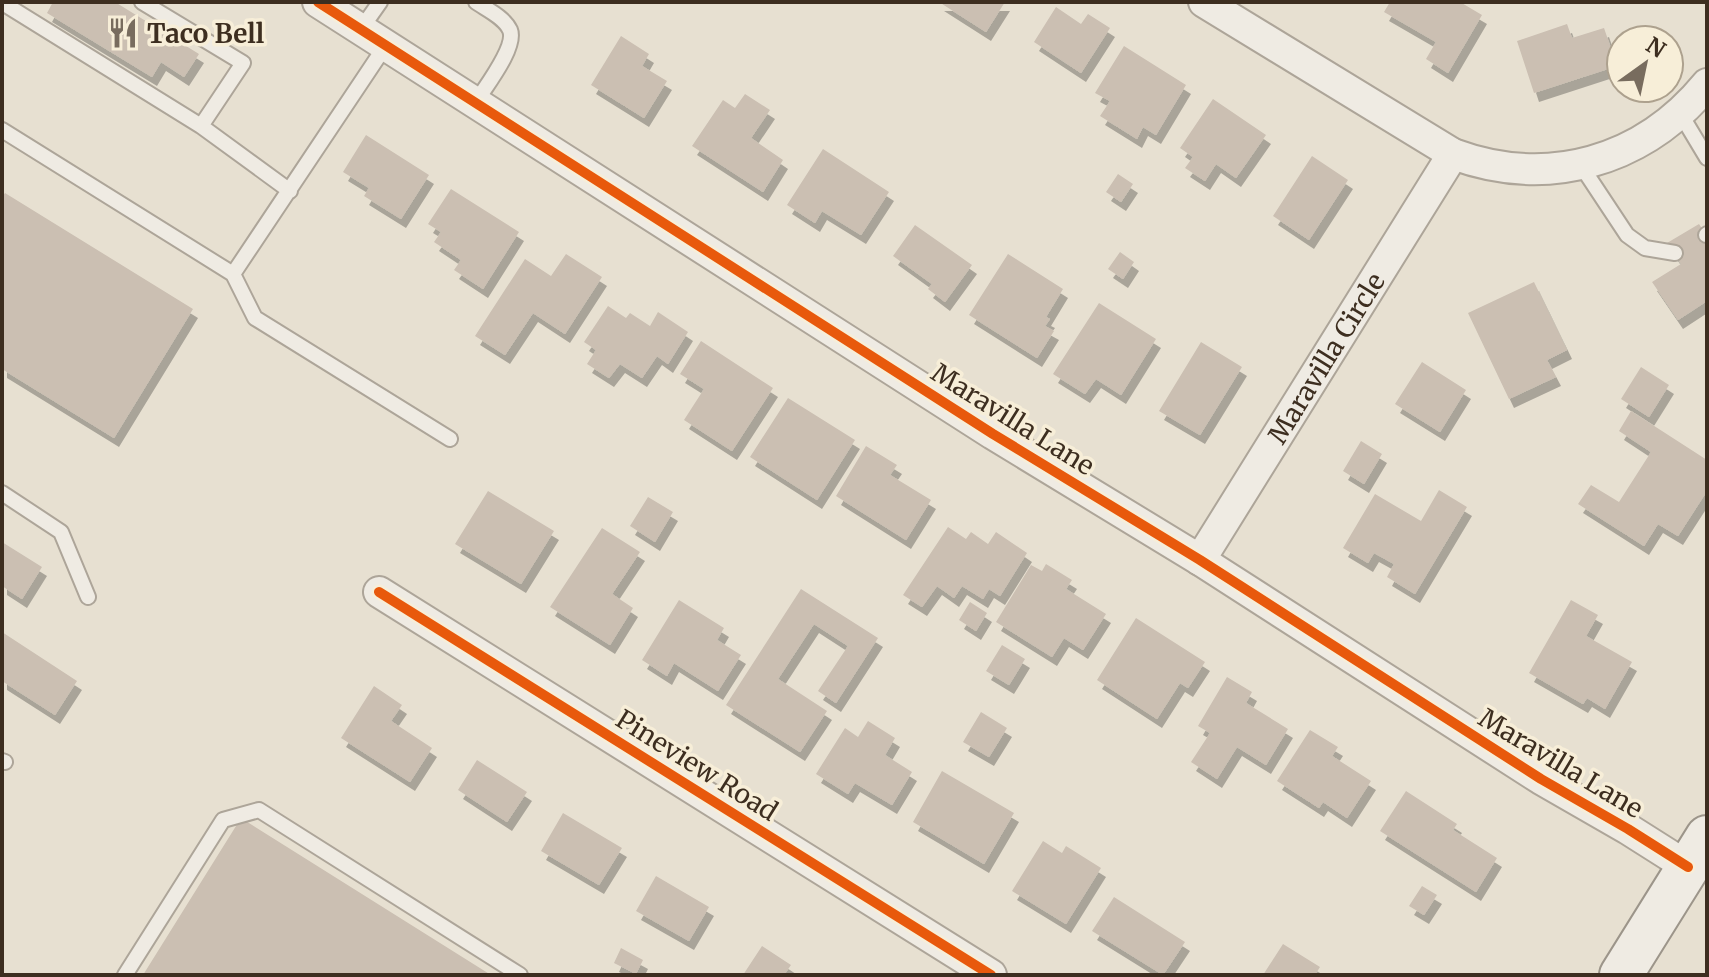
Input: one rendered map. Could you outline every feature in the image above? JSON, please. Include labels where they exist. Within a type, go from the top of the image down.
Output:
[{"type":"street","name":"Maravilla Lane","points":[[318,2],[1528,771],[1698,852]]},
{"type":"street","points":[[1204,2],[1453,154],[1479,164],[1510,169],[1580,164],[1610,156],[1638,144],[1680,113],[1707,84]]},
{"type":"street","name":"Maravilla Circle","points":[[1200,560],[1453,154]]},
{"type":"street","name":"Pineview Road","points":[[379,592],[991,975]]},
{"type":"street","points":[[1621,975],[1698,852]]},
{"type":"lane","points":[[8,2],[6,5],[201,126],[290,191]]},
{"type":"lane","points":[[142,2],[243,63],[201,126]]},
{"type":"lane","points":[[361,29],[380,2]]},
{"type":"lane","points":[[476,2],[499,17],[510,30],[511,42],[476,102]]},
{"type":"lane","points":[[233,274],[386,45]]},
{"type":"lane","points":[[1680,113],[1707,158]]},
{"type":"lane","points":[[2,130],[233,274],[255,318],[450,439]]},
{"type":"lane","points":[[1580,164],[1627,235],[1645,248],[1675,253]]},
{"type":"lane","points":[[2,493],[61,532],[88,597]]},
{"type":"lane","points":[[125,975],[223,820],[259,810],[520,975]]},
{"type":"building","name":"Taco Bell","points":[[53,2],[115,2],[199,54],[184,77],[161,62],[152,77],[47,13]]},
{"type":"building","points":[[939,2],[1005,2],[986,32]]},
{"type":"building","points":[[1390,2],[1460,2],[1482,15],[1448,73],[1426,59],[1436,42],[1384,12]]},
{"type":"building","points":[[1056,7],[1081,24],[1088,14],[1110,28],[1081,73],[1034,42]]},
{"type":"building","points":[[1567,24],[1572,38],[1604,28],[1605,70],[1534,93],[1517,41]]},
{"type":"building","points":[[621,36],[649,54],[642,66],[667,81],[644,118],[591,85]]},
{"type":"building","points":[[1124,46],[1186,85],[1156,135],[1143,127],[1137,139],[1100,116],[1110,101],[1095,93]]},
{"type":"building","points":[[745,94],[770,110],[751,138],[783,160],[763,192],[692,146],[723,100],[735,108]]},
{"type":"building","points":[[1213,99],[1266,135],[1236,178],[1216,164],[1205,181],[1185,168],[1193,157],[1180,148]]},
{"type":"building","points":[[366,135],[429,175],[401,219],[364,196],[369,188],[343,172]]},
{"type":"building","points":[[823,149],[889,192],[861,235],[822,211],[815,223],[787,205]]},
{"type":"building","points":[[1312,156],[1348,180],[1309,240],[1273,216]]},
{"type":"building","points":[[1118,174],[1133,184],[1121,202],[1106,192]]},
{"type":"building","points":[[451,189],[519,232],[483,289],[454,270],[461,260],[434,242],[441,232],[428,224]]},
{"type":"building","points":[[5,193],[193,309],[114,438],[2,369],[2,197]]},
{"type":"building","points":[[1699,224],[1707,236],[1707,301],[1678,320],[1652,282],[1681,264],[1667,243]]},
{"type":"building","points":[[915,225],[972,265],[945,302],[928,289],[932,284],[893,256]]},
{"type":"building","points":[[1120,252],[1134,262],[1123,279],[1108,269]]},
{"type":"building","points":[[566,254],[602,277],[565,334],[533,313],[505,355],[475,336],[525,259],[551,276]]},
{"type":"building","points":[[1008,254],[1063,289],[1046,317],[1050,319],[1045,326],[1054,331],[1037,358],[969,315]]},
{"type":"building","points":[[1534,282],[1567,350],[1547,360],[1556,377],[1509,399],[1468,313]]},
{"type":"building","points":[[1099,303],[1156,339],[1121,395],[1096,379],[1085,394],[1053,374]]},
{"type":"building","points":[[608,306],[626,318],[630,313],[650,326],[658,312],[688,332],[668,364],[657,356],[642,378],[620,364],[609,378],[587,364],[596,350],[584,342]]},
{"type":"building","points":[[701,341],[773,388],[732,451],[684,420],[704,389],[680,374]]},
{"type":"building","points":[[1201,342],[1242,367],[1200,435],[1159,411]]},
{"type":"building","points":[[1422,362],[1466,390],[1440,432],[1395,404]]},
{"type":"building","points":[[1641,367],[1669,385],[1649,417],[1621,399]]},
{"type":"building","points":[[788,398],[855,440],[817,500],[750,457]]},
{"type":"building","points":[[1631,411],[1707,460],[1707,491],[1678,536],[1658,524],[1644,546],[1578,504],[1591,485],[1619,502],[1651,452],[1619,431]]},
{"type":"building","points":[[1361,441],[1382,454],[1364,484],[1343,471]]},
{"type":"building","points":[[866,446],[897,465],[890,475],[931,500],[906,540],[836,496]]},
{"type":"building","points":[[1439,490],[1467,507],[1415,594],[1387,577],[1394,564],[1374,553],[1368,563],[1343,548],[1375,494],[1421,521]]},
{"type":"building","points":[[488,491],[554,531],[521,584],[455,544]]},
{"type":"building","points":[[648,497],[673,512],[655,542],[630,526]]},
{"type":"building","points":[[948,527],[966,539],[971,532],[988,544],[996,532],[1027,553],[1000,596],[989,589],[983,599],[962,586],[954,598],[937,586],[922,607],[903,595]]},
{"type":"building","points":[[602,528],[640,552],[612,594],[633,608],[610,645],[550,607]]},
{"type":"building","points":[[2,542],[42,567],[22,599],[2,586]]},
{"type":"building","points":[[1046,564],[1072,580],[1066,589],[1106,614],[1083,650],[1064,638],[1052,657],[996,622],[1031,565],[1042,571]]},
{"type":"building","points":[[801,589],[878,638],[836,703],[818,691],[848,646],[814,624],[778,679],[827,711],[800,752],[726,705]]},
{"type":"building","points":[[679,600],[724,628],[717,640],[741,655],[718,691],[674,663],[667,676],[642,660]]},
{"type":"building","points":[[1571,600],[1598,615],[1586,636],[1632,662],[1605,709],[1587,698],[1583,704],[1529,673]]},
{"type":"building","points":[[970,602],[987,613],[976,631],[959,620]]},
{"type":"building","points":[[1136,618],[1205,662],[1188,688],[1180,683],[1157,719],[1097,680]]},
{"type":"building","points":[[2,632],[77,681],[55,715],[2,681]]},
{"type":"building","points":[[1002,645],[1025,659],[1009,685],[986,671]]},
{"type":"building","points":[[1227,677],[1252,692],[1246,703],[1288,729],[1266,765],[1237,747],[1217,779],[1191,762],[1210,733],[1198,726]]},
{"type":"building","points":[[374,686],[402,705],[391,721],[432,748],[410,782],[341,738]]},
{"type":"building","points":[[981,712],[1007,728],[989,757],[963,742]]},
{"type":"building","points":[[868,721],[895,738],[885,755],[912,772],[892,805],[855,783],[848,794],[816,774],[845,728],[858,737]]},
{"type":"building","points":[[1310,730],[1338,747],[1332,756],[1371,781],[1347,818],[1323,802],[1319,808],[1277,781]]},
{"type":"building","points":[[477,760],[527,792],[507,822],[458,790]]},
{"type":"building","points":[[942,771],[1014,813],[984,864],[913,822]]},
{"type":"building","points":[[1406,791],[1457,824],[1453,830],[1497,858],[1476,892],[1380,831]]},
{"type":"building","points":[[563,813],[622,848],[599,885],[541,851]]},
{"type":"building","points":[[241,818],[491,975],[143,975]]},
{"type":"building","points":[[1043,841],[1062,853],[1066,846],[1101,868],[1066,924],[1012,891]]},
{"type":"building","points":[[656,876],[709,907],[689,941],[636,911]]},
{"type":"building","points":[[1422,886],[1437,895],[1424,915],[1409,906]]},
{"type":"building","points":[[1114,897],[1185,942],[1163,975],[1092,931]]},
{"type":"building","points":[[1283,944],[1320,967],[1315,975],[1263,975]]},
{"type":"building","points":[[762,946],[791,965],[784,975],[743,975]]},
{"type":"building","points":[[621,948],[643,960],[636,974],[614,963]]},
{"type":"cycle path","points":[[318,2],[993,434],[1200,560],[1541,779],[1688,867]]},
{"type":"cycle path","points":[[379,592],[991,975]]},
{"type":"place","name":"Taco Bell","points":[[123,33]]}]
